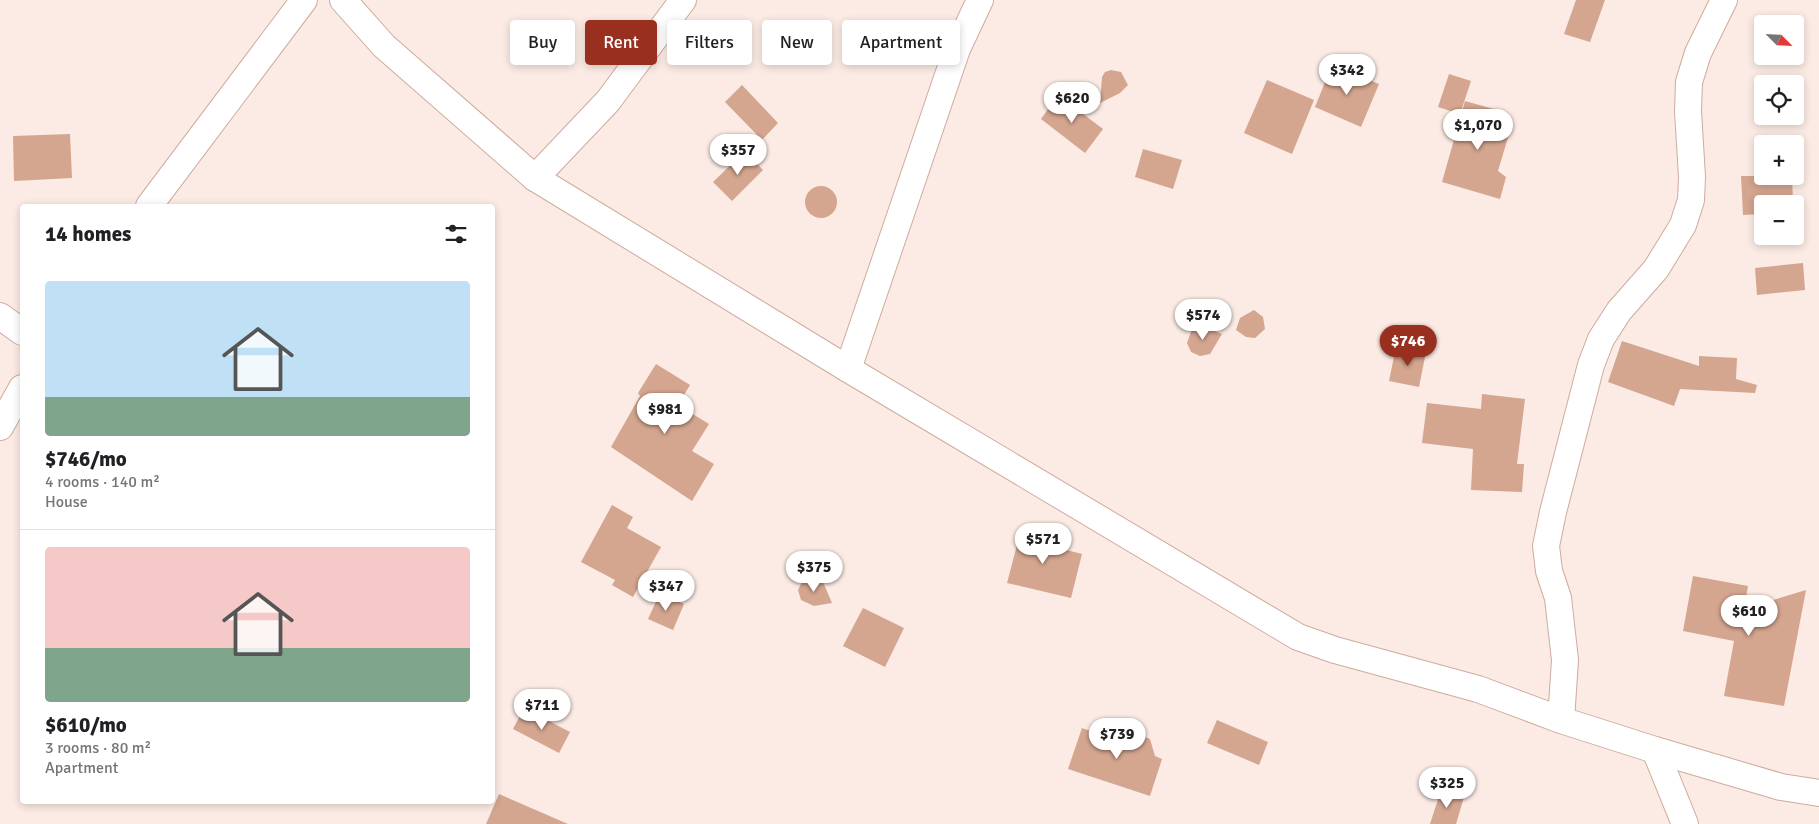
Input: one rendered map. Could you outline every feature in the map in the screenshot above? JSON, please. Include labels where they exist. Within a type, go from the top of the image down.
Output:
[{"type":"street","points":[[151,204],[304,0]]},
{"type":"street","points":[[343,0],[384,46],[536,178],[848,369],[1298,637],[1335,650],[1478,689],[1561,720],[1655,750],[1781,787],[1819,793]]},
{"type":"street","points":[[536,178],[608,101],[683,0]]},
{"type":"street","points":[[848,369],[957,48],[980,0]]},
{"type":"street","points":[[1561,720],[1565,660],[1558,598],[1549,571],[1546,546],[1553,512],[1592,365],[1601,340],[1619,311],[1656,269],[1683,225],[1690,200],[1692,176],[1688,111],[1689,82],[1698,53],[1724,0]]},
{"type":"street","points":[[0,316],[20,331]]},
{"type":"street","points":[[0,427],[20,392]]},
{"type":"street","points":[[1655,750],[1686,824]]},
{"type":"building","points":[[1576,0],[1605,0],[1590,42],[1564,34]]},
{"type":"building","points":[[1332,65],[1379,84],[1361,127],[1315,107]]},
{"type":"building","points":[[1111,70],[1121,72],[1128,85],[1120,93],[1100,103],[1102,77],[1105,72]]},
{"type":"building","points":[[1449,74],[1471,81],[1460,114],[1438,107]]},
{"type":"building","points":[[1267,80],[1314,100],[1292,154],[1244,133]]},
{"type":"building","points":[[742,85],[778,123],[762,140],[725,102]]},
{"type":"building","points":[[1058,95],[1103,129],[1085,153],[1041,119]]},
{"type":"building","points":[[1465,101],[1508,113],[1503,132],[1509,134],[1498,171],[1506,177],[1500,199],[1442,182]]},
{"type":"building","points":[[70,134],[72,178],[14,181],[13,136]]},
{"type":"building","points":[[1143,149],[1182,160],[1173,189],[1135,177]]},
{"type":"building","points":[[745,151],[763,170],[732,201],[713,182]]},
{"type":"building","points":[[1741,176],[1754,176],[1754,185],[1792,185],[1793,195],[1754,195],[1754,214],[1743,215]]},
{"type":"building","points":[[821,186],[833,190],[837,202],[833,214],[821,218],[809,214],[805,202],[809,190]]},
{"type":"building","points":[[1803,263],[1805,290],[1757,295],[1755,268]]},
{"type":"building","points":[[1254,310],[1263,317],[1265,329],[1255,338],[1246,337],[1236,330],[1240,318]]},
{"type":"building","points":[[1201,326],[1222,334],[1210,354],[1200,356],[1191,352],[1187,343],[1192,329]]},
{"type":"building","points":[[1622,341],[1699,366],[1699,356],[1737,358],[1736,379],[1757,385],[1755,393],[1680,389],[1674,406],[1608,382]]},
{"type":"building","points":[[1396,347],[1426,352],[1419,387],[1389,381]]},
{"type":"building","points":[[656,364],[690,385],[678,405],[709,424],[692,451],[714,464],[692,501],[611,447],[640,396],[638,393]]},
{"type":"building","points":[[1482,394],[1525,399],[1517,464],[1524,464],[1522,492],[1471,490],[1473,449],[1422,443],[1427,403],[1481,409]]},
{"type":"building","points":[[612,505],[633,517],[627,528],[661,547],[633,597],[612,585],[615,580],[581,562]]},
{"type":"building","points":[[1022,526],[1050,533],[1047,545],[1082,554],[1071,598],[1007,583]]},
{"type":"building","points":[[1693,576],[1748,586],[1744,609],[1806,590],[1784,706],[1724,696],[1734,641],[1683,631]]},
{"type":"building","points":[[815,577],[823,582],[832,603],[814,606],[801,600],[798,590],[802,582]]},
{"type":"building","points":[[660,593],[684,604],[673,630],[648,619]]},
{"type":"building","points":[[863,608],[904,628],[885,667],[843,646]]},
{"type":"building","points":[[524,708],[570,732],[559,753],[513,729]]},
{"type":"building","points":[[1217,720],[1268,742],[1259,765],[1207,743]]},
{"type":"building","points":[[1117,727],[1150,739],[1155,756],[1162,759],[1150,796],[1068,769],[1082,728],[1113,739]]},
{"type":"building","points":[[1441,790],[1464,797],[1456,824],[1430,824]]},
{"type":"building","points":[[499,794],[568,824],[486,824]]}]
